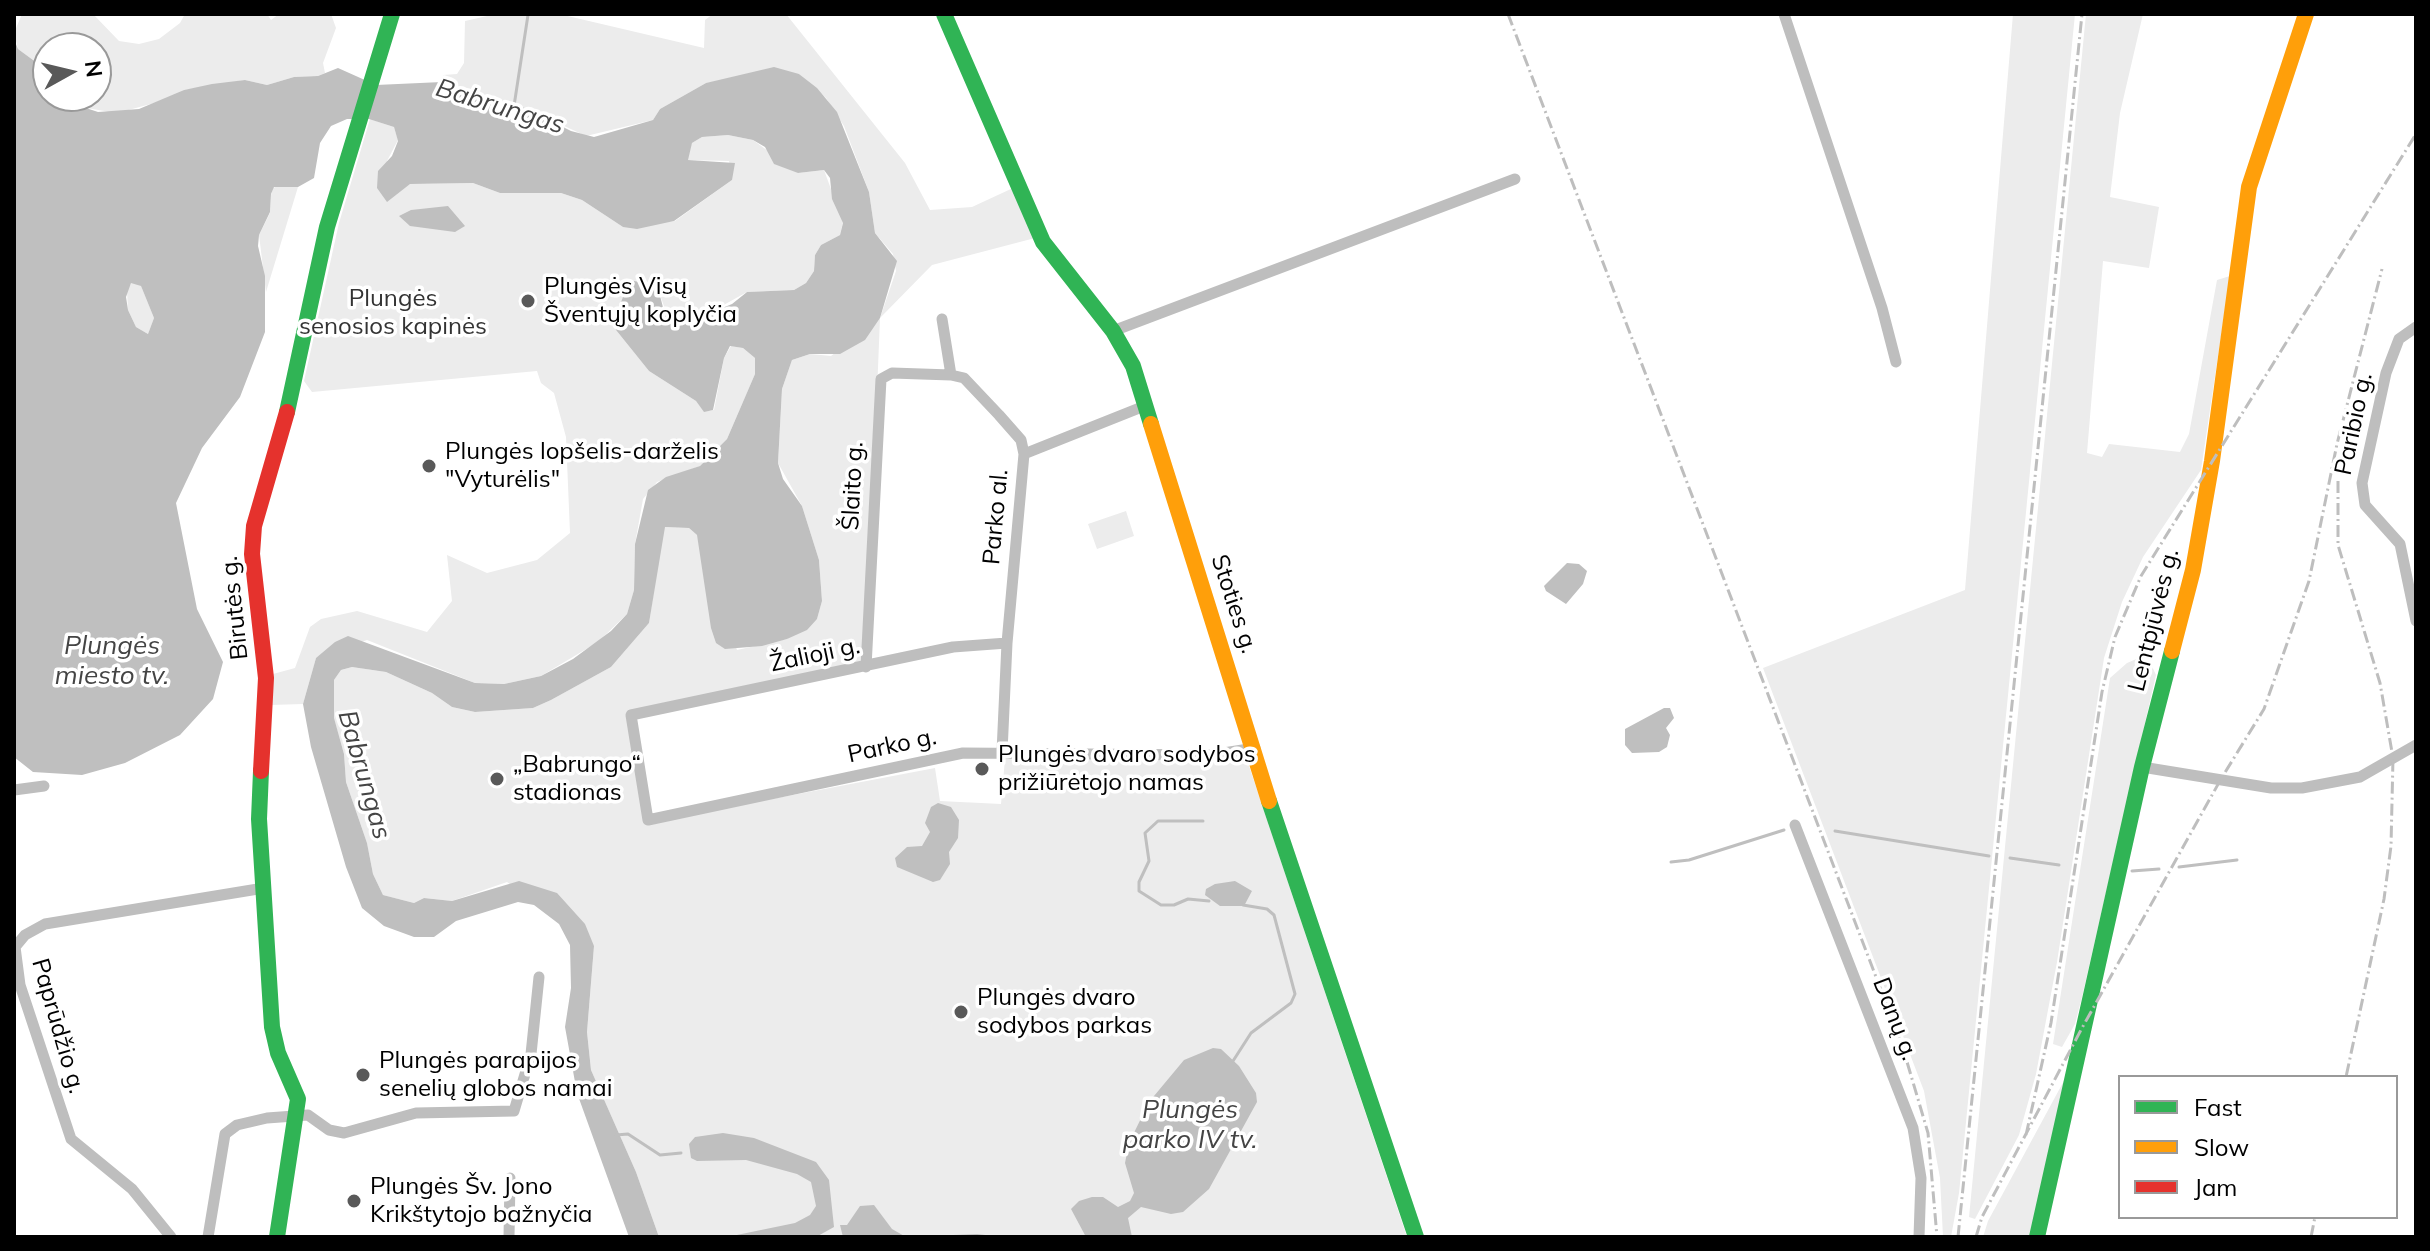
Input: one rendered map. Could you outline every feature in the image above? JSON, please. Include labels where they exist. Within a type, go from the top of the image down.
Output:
[{"type":"main road","name":"Birutės g.","points":[[296,1115],[297,1092],[278,1053],[272,1027],[259,799],[266,678],[252,554],[254,526],[288,407],[327,227],[392,14]]},
{"type":"main road","name":"Stoties g.","points":[[944,14],[1043,242],[1113,331],[1133,366],[1289,863],[1416,1237]]},
{"type":"main road","name":"Lentpjūvės g.","points":[[2037,1237],[2142,767],[2193,570],[2212,461],[2249,187],[2306,14]]},
{"type":"main road","points":[[277,1237],[284,1175],[296,1115]]},
{"type":"street","points":[[1784,14],[1882,308],[1896,362]]},
{"type":"street","points":[[1113,331],[1515,179]]},
{"type":"street","points":[[942,319],[951,375]]},
{"type":"street","name":"Paribio g.","points":[[2416,327],[2399,339],[2386,373],[2362,483],[2365,505],[2400,544],[2416,621]]},
{"type":"street","name":"Šlaito g.","points":[[866,667],[881,379],[892,373],[951,375]]},
{"type":"street","name":"Parko al.","points":[[951,375],[964,378],[990,405],[1021,440],[1024,454],[1007,643],[1002,752]]},
{"type":"street","points":[[1024,454],[1147,405]]},
{"type":"street","name":"Žalioji g.","points":[[631,715],[953,647],[1007,643]]},
{"type":"street","name":"Parko g.","points":[[631,715],[648,820],[963,753],[1211,755],[1255,748]]},
{"type":"street","points":[[2142,767],[2271,788],[2302,788],[2360,777],[2416,745]]},
{"type":"street","points":[[14,790],[44,786]]},
{"type":"street","name":"Danų g.","points":[[1795,825],[1913,1128],[1921,1178],[1919,1237]]},
{"type":"street","name":"Paprūdžio g.","points":[[171,1237],[132,1189],[71,1139],[20,985],[14,947],[25,935],[45,924],[264,888]]},
{"type":"street","points":[[208,1237],[225,1134],[237,1125],[308,1115],[329,1130],[344,1133],[416,1113],[514,1111],[531,1054],[539,977]]},
{"type":"street","points":[[509,1237],[510,1178]]},
{"type":"green space","points":[[22,14],[93,14],[110,32],[32,32],[32,59],[18,49],[14,33]]},
{"type":"green space","points":[[185,14],[267,14],[271,20],[279,14],[331,14],[336,28],[323,63],[325,73],[267,85],[245,80],[184,90],[162,101],[111,112],[112,34],[119,41],[139,44],[159,39],[180,23]]},
{"type":"green space","points":[[496,14],[559,14],[704,48],[705,20],[713,14],[786,14],[905,163],[930,210],[972,207],[1013,188],[1035,238],[932,265],[880,318],[896,271],[893,254],[875,233],[869,192],[844,126],[826,98],[799,74],[706,83],[660,109],[653,120],[586,136],[523,107],[445,87],[443,75],[457,74],[464,63],[465,21]]},
{"type":"green space","points":[[2013,14],[2075,14],[1959,1193],[1951,1237],[1943,1237],[1940,1178],[1924,1091],[1763,668],[1965,590]]},
{"type":"green space","points":[[2086,14],[2143,14],[2120,113],[2110,197],[2159,207],[2149,268],[2103,261],[2087,453],[2102,457],[2109,444],[2180,452],[2189,434],[2217,280],[2230,276],[2201,470],[2143,557],[2122,602],[2104,658],[2057,962],[2036,1074],[2019,1135],[1975,1219],[1969,1217]]},
{"type":"green space","name":"Plungės senosios kapinės","points":[[370,119],[394,127],[398,140],[387,161],[403,187],[410,184],[473,183],[500,193],[561,193],[582,200],[623,227],[675,221],[732,180],[729,161],[688,160],[686,157],[692,143],[702,137],[728,135],[753,140],[798,173],[824,170],[843,222],[840,235],[821,245],[815,255],[814,271],[806,283],[794,290],[747,292],[684,327],[670,323],[659,292],[643,280],[634,281],[626,289],[616,330],[649,371],[696,401],[704,411],[714,410],[724,358],[731,346],[743,348],[755,358],[755,374],[727,439],[700,466],[657,482],[643,499],[635,544],[634,590],[627,614],[598,642],[541,676],[504,684],[475,683],[367,640],[316,658],[303,704],[270,705],[273,674],[295,668],[310,627],[321,619],[357,611],[427,632],[452,601],[447,555],[487,573],[537,560],[570,533],[566,437],[554,393],[541,383],[537,371],[312,392],[304,381],[339,223]]},
{"type":"green space","points":[[280,185],[298,187],[266,292],[259,235],[270,213],[273,188]]},
{"type":"green space","points":[[131,283],[141,286],[154,318],[148,334],[136,327],[128,310],[127,291]]},
{"type":"green space","name":"Plungės dvaro sodybos parkas","points":[[880,318],[866,667],[630,713],[645,823],[935,768],[940,801],[1001,804],[1005,759],[1247,760],[1407,1237],[659,1237],[636,1172],[591,1070],[587,1032],[594,946],[507,882],[452,901],[424,898],[414,903],[383,895],[373,874],[367,843],[346,782],[344,754],[334,719],[334,680],[341,670],[352,667],[386,672],[432,693],[452,707],[475,712],[533,708],[611,667],[649,623],[664,527],[689,528],[697,535],[737,650],[787,639],[817,619],[822,601],[819,560],[802,506],[778,463],[782,389],[792,360],[810,354],[831,356]]},
{"type":"green space","points":[[1126,511],[1134,536],[1097,549],[1088,524]]},
{"type":"green space","points":[[2141,657],[2150,662],[2156,675],[2082,997],[2075,1024],[2062,1047],[2053,1044],[2110,678],[2127,663]]},
{"type":"green space","points":[[2066,1077],[2031,1237],[1983,1237],[1988,1221]]},
{"type":"water","name":"Plungės miesto tv.","points":[[14,39],[18,49],[32,59],[32,112],[139,109],[184,90],[212,84],[245,80],[267,85],[294,77],[318,76],[338,68],[376,85],[442,82],[445,87],[523,107],[571,131],[594,137],[653,120],[660,109],[706,83],[774,67],[799,74],[817,88],[837,112],[869,192],[875,233],[897,261],[880,318],[865,340],[840,354],[810,354],[792,360],[782,389],[778,463],[783,479],[802,506],[819,560],[822,601],[817,619],[807,630],[787,639],[762,646],[725,649],[716,643],[711,628],[697,535],[689,528],[665,527],[649,623],[611,667],[551,700],[533,708],[475,712],[452,707],[432,693],[386,672],[352,667],[341,670],[334,680],[334,718],[344,754],[346,782],[367,843],[373,874],[383,895],[414,903],[424,898],[452,901],[519,881],[557,893],[585,924],[594,946],[587,1032],[591,1070],[636,1172],[659,1237],[629,1237],[577,1093],[565,1027],[571,988],[570,945],[559,924],[534,905],[518,902],[456,921],[434,937],[414,937],[384,926],[362,908],[346,867],[311,747],[303,704],[316,658],[335,642],[348,636],[475,683],[504,684],[541,676],[573,659],[611,631],[627,614],[634,590],[635,544],[648,490],[666,477],[700,466],[727,439],[755,374],[755,358],[743,348],[730,346],[724,358],[713,410],[704,412],[696,401],[649,371],[616,330],[614,321],[626,289],[634,281],[652,284],[659,292],[665,315],[676,327],[732,304],[747,292],[794,290],[806,283],[814,271],[815,255],[821,245],[840,235],[843,223],[832,199],[830,178],[824,170],[798,173],[774,164],[765,147],[753,140],[728,135],[702,137],[692,143],[688,160],[735,163],[732,180],[674,221],[637,229],[623,227],[582,200],[561,193],[500,193],[473,183],[410,184],[387,202],[377,188],[378,171],[392,156],[398,141],[394,127],[369,119],[347,119],[331,126],[320,143],[314,178],[298,187],[274,187],[271,194],[270,212],[259,235],[258,246],[265,276],[265,332],[240,397],[202,448],[176,503],[197,609],[223,662],[213,699],[180,735],[125,763],[82,775],[33,772],[14,757]],"holes":[[[131,283],[141,286],[154,318],[148,334],[136,327],[126,297]]]},
{"type":"water","points":[[448,206],[465,226],[455,232],[410,226],[399,216],[411,210]]},
{"type":"water","points":[[1567,563],[1579,564],[1587,571],[1583,584],[1566,604],[1546,591],[1544,586]]},
{"type":"water","points":[[1664,708],[1670,708],[1674,718],[1666,728],[1670,735],[1667,747],[1659,752],[1632,753],[1625,745],[1625,729]]},
{"type":"water","points":[[938,803],[951,807],[959,820],[958,838],[949,852],[950,864],[940,880],[933,882],[897,867],[895,858],[907,847],[922,846],[930,832],[925,823],[931,807]]},
{"type":"water","points":[[1235,881],[1252,891],[1244,906],[1220,906],[1205,895],[1206,889],[1215,884]]},
{"type":"water","name":"Plungės parko IV tv.","points":[[1213,1048],[1221,1049],[1239,1066],[1256,1093],[1257,1102],[1209,1189],[1183,1212],[1171,1214],[1141,1207],[1128,1218],[1132,1237],[1086,1237],[1071,1209],[1079,1201],[1092,1197],[1103,1197],[1118,1207],[1130,1201],[1134,1193],[1125,1163],[1129,1143],[1149,1102],[1184,1060]]},
{"type":"water","points":[[723,1133],[754,1138],[816,1162],[829,1180],[834,1227],[816,1237],[727,1237],[795,1223],[810,1215],[816,1206],[811,1182],[797,1174],[746,1160],[697,1161],[691,1158],[689,1144],[695,1137]]},
{"type":"water","points":[[874,1205],[892,1229],[906,1237],[843,1237],[840,1225],[847,1225],[860,1206]]},
{"type":"water","points":[[977,1234],[1002,1237],[906,1237]]},
{"type":"waterway","name":"Babrungas","points":[[514,106],[528,15]]},
{"type":"waterway","points":[[1203,821],[1158,821],[1145,833],[1149,861],[1139,882],[1139,891],[1161,905],[1174,905],[1188,899],[1209,901]]},
{"type":"waterway","points":[[1671,862],[1689,860],[1784,830]]},
{"type":"waterway","points":[[1835,831],[1989,856]]},
{"type":"waterway","points":[[2010,858],[2059,865]]},
{"type":"waterway","points":[[2179,867],[2237,860]]},
{"type":"waterway","points":[[2132,871],[2159,869]]},
{"type":"waterway","points":[[1233,1061],[1251,1033],[1291,1003],[1295,994],[1274,915],[1267,909],[1243,905]]},
{"type":"waterway","points":[[616,1135],[628,1134],[660,1155],[681,1153]]},
{"type":"railway","points":[[1508,14],[1902,1045],[1928,1133],[1937,1237]]},
{"type":"railway","points":[[1958,1237],[2082,14]]},
{"type":"railway","points":[[2026,1135],[2051,1023],[2102,692],[2115,637],[2141,576],[2416,134]]},
{"type":"railway","points":[[1976,1237],[1982,1217],[2082,1028],[2221,779],[2264,709],[2309,581],[2337,444],[2382,269]]},
{"type":"railway","points":[[2338,481],[2338,545],[2380,683],[2393,758],[2391,846],[2384,899],[2346,1075]]},
{"type":"railway","points":[[2311,1237],[2315,1219]]},
{"type":"traffic: fast","points":[[287,412],[327,227],[392,14]]},
{"type":"traffic: fast","points":[[944,14],[1043,242],[1113,331],[1133,366],[1151,424]]},
{"type":"traffic: fast","points":[[2037,1237],[2142,767],[2172,651]]},
{"type":"traffic: fast","points":[[261,771],[259,819],[272,1027],[278,1053],[298,1099],[277,1237]]},
{"type":"traffic: fast","points":[[1269,801],[1416,1237]]},
{"type":"traffic: slow","points":[[2172,651],[2193,570],[2212,461],[2249,187],[2306,14]]},
{"type":"traffic: slow","points":[[1151,424],[1269,801]]},
{"type":"traffic: jam","points":[[261,771],[266,678],[252,554],[254,526],[287,412]]},
{"type":"place","name":"Plungės Visų Šventųjų koplyčia","points":[[528,301]]},
{"type":"place","name":"Plungės lopšelis-darželis \"Vyturėlis\"","points":[[429,466]]},
{"type":"place","name":"Plungės dvaro sodybos prižiūrėtojo namas","points":[[982,769]]},
{"type":"place","name":"„Babrungo“ stadionas","points":[[497,779]]},
{"type":"place","name":"Plungės dvaro sodybos parkas","points":[[961,1012]]},
{"type":"place","name":"Plungės parapijos senelių globos namai","points":[[363,1075]]},
{"type":"place","name":"Plungės Šv. Jono Krikštytojo bažnyčia","points":[[354,1201]]}]
